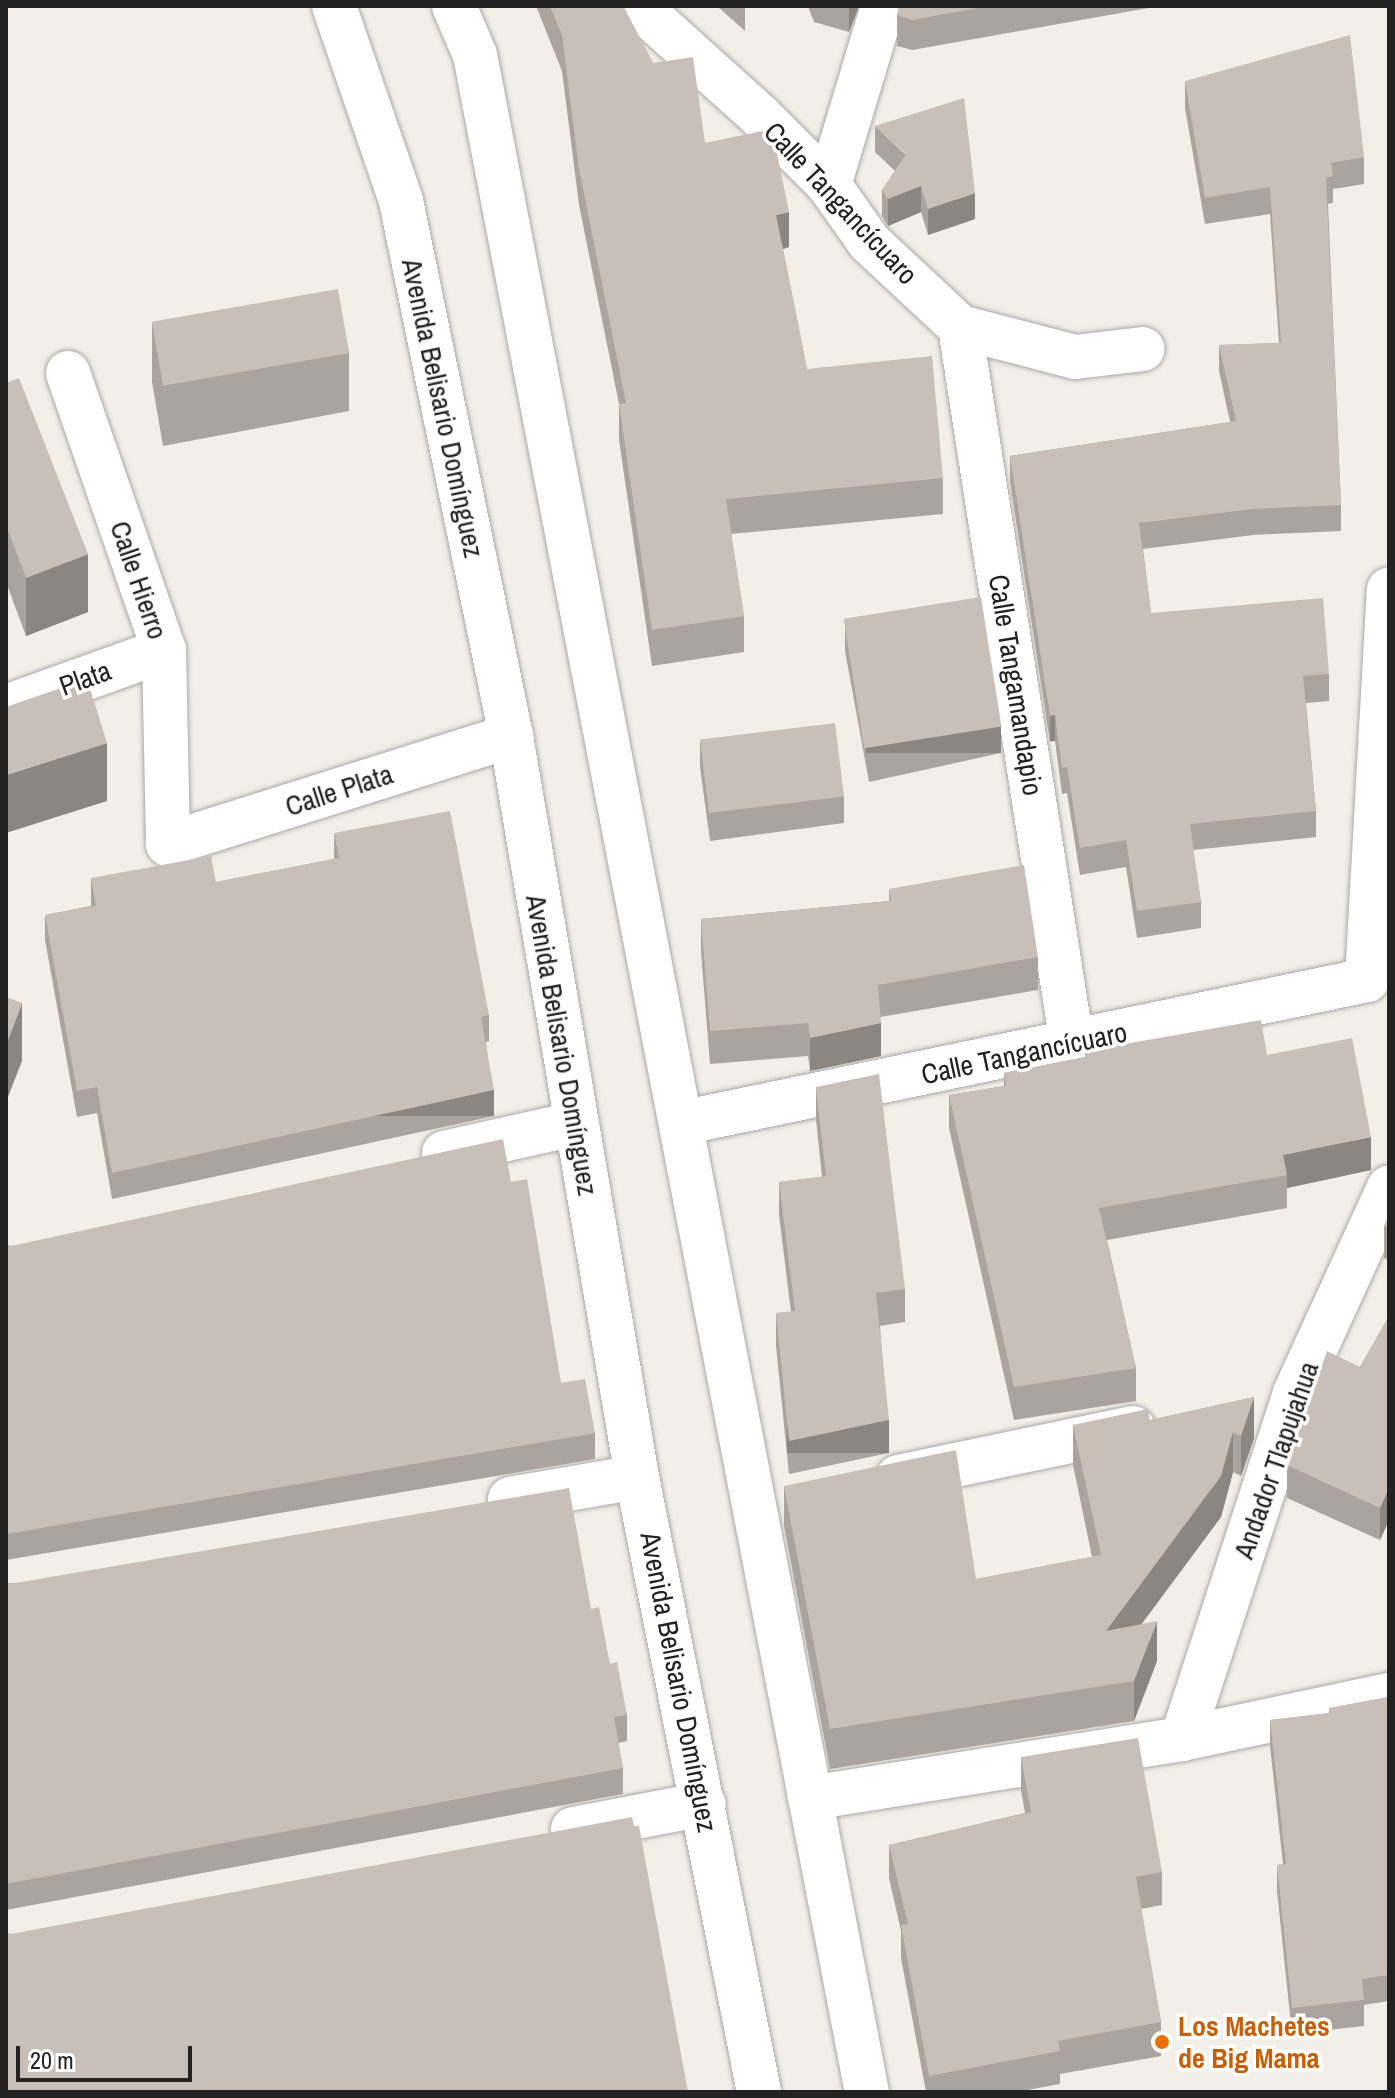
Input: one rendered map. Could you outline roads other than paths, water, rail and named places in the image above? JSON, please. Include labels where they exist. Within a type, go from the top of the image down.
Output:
[{"type":"street","name":"Avenida Belisario Domínguez","points":[[334,6],[401,201],[511,736],[574,1124],[637,1477],[759,2092]]},
{"type":"street","points":[[454,6],[475,55],[867,2092]]},
{"type":"street","name":"Calle Tangancícuaro","points":[[638,6],[760,116],[829,185],[869,242],[960,327],[1075,357],[1143,349]]},
{"type":"street","points":[[829,185],[883,6]]},
{"type":"street","name":"Calle Tangamandapio","points":[[960,327],[1072,1044]]},
{"type":"street","name":"Calle Hierro","points":[[68,373],[164,650],[168,844]]},
{"type":"street","points":[[1378,985],[1389,590]]},
{"type":"street","name":"Plata","points":[[6,707],[164,650]]},
{"type":"street","name":"Calle Plata","points":[[168,844],[511,736]]},
{"type":"street","name":"Calle Tangancícuaro","points":[[681,1123],[1378,985]]},
{"type":"street","points":[[403,1162],[574,1124]]},
{"type":"street","name":"Andador Tlapujahua","points":[[1182,1739],[1295,1393],[1389,1188]]},
{"type":"street","points":[[1249,1403],[1295,1393]]},
{"type":"street","points":[[863,1484],[1172,1419]]},
{"type":"street","points":[[468,1506],[637,1477]]},
{"type":"street","points":[[755,1507],[801,1497]]},
{"type":"street","points":[[810,1798],[1182,1739],[1389,1695]]},
{"type":"street","points":[[533,1836],[704,1804]]},
{"type":"place","name":"Los Machetes de Big Mama","points":[[1162,2042]]}]
